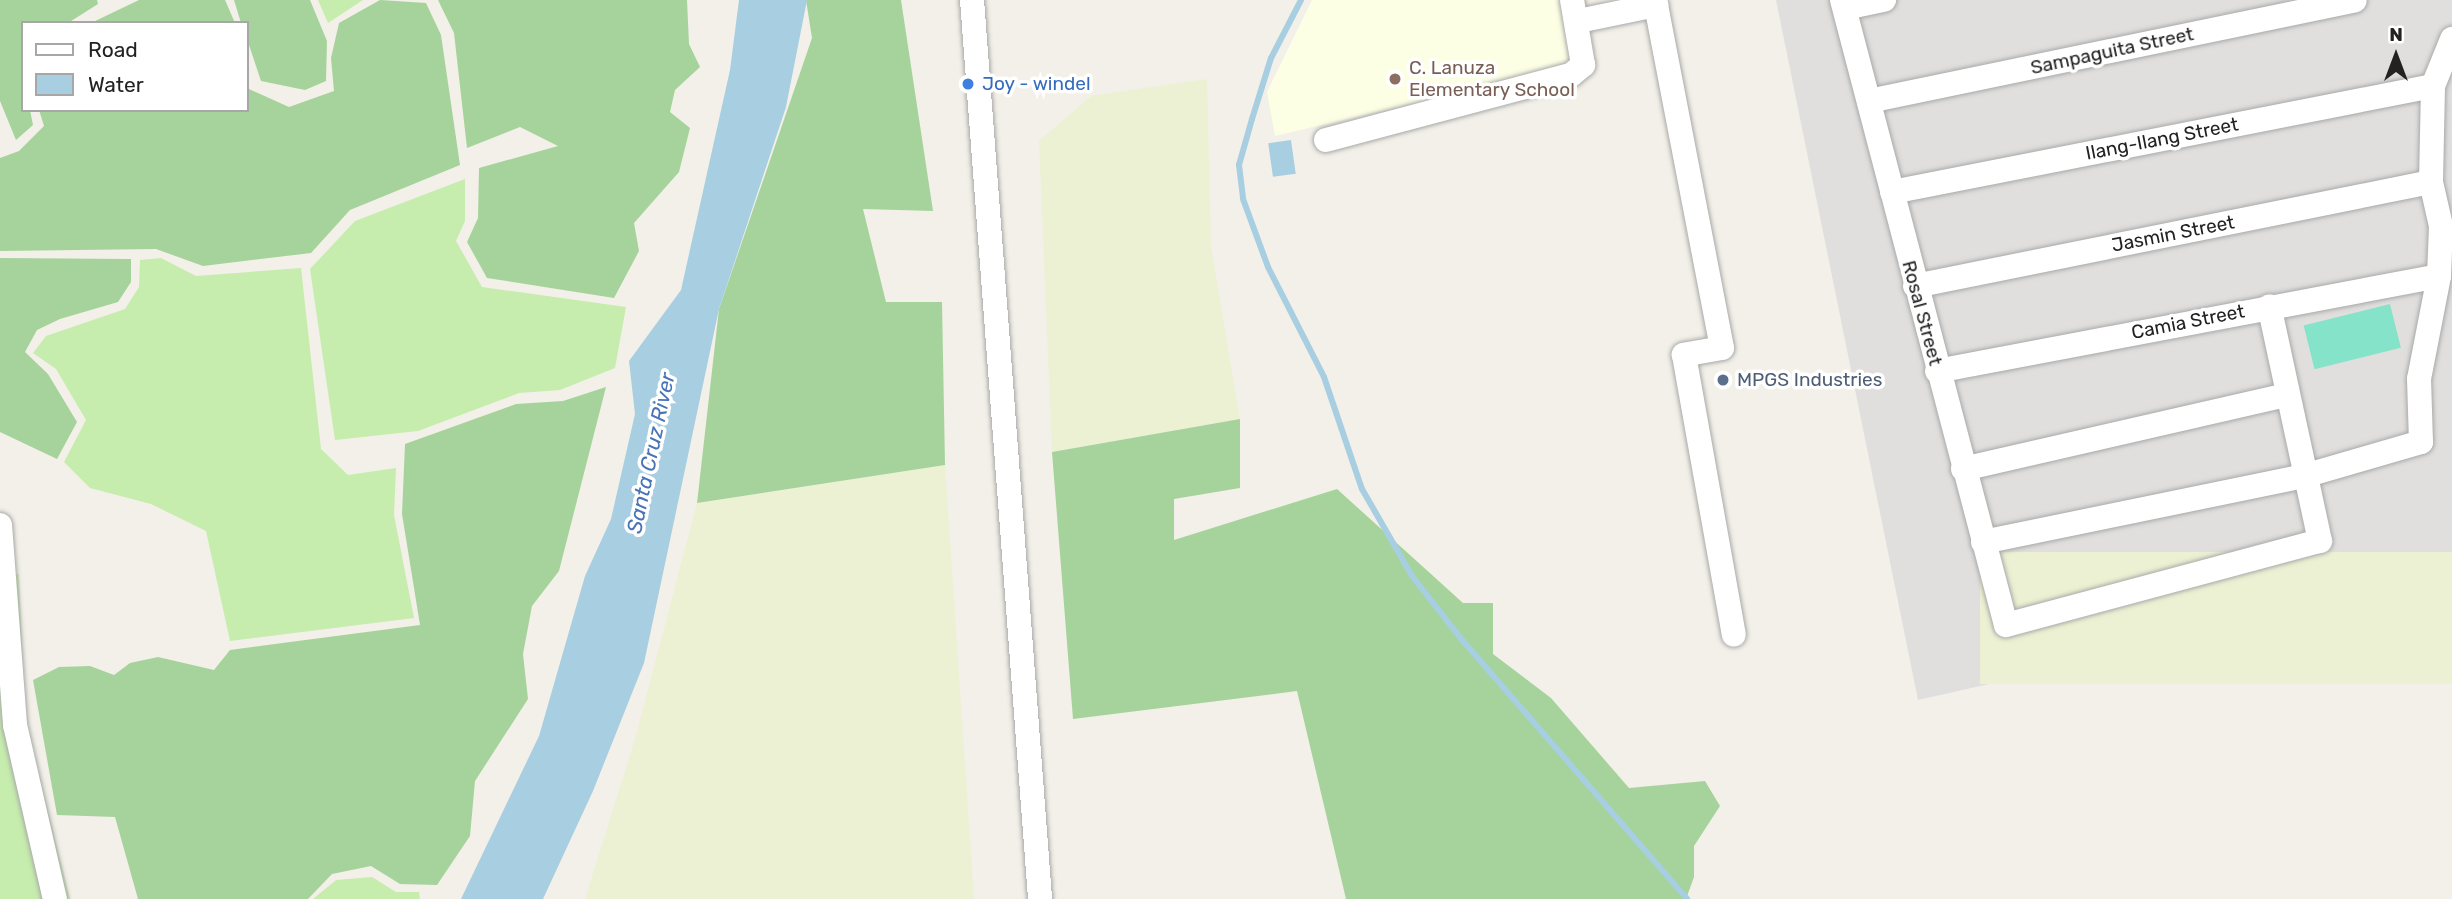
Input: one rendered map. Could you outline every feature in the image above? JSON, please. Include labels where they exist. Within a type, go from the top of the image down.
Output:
[{"type":"street","points":[[972,0],[1040,899]]},
{"type":"street","points":[[1843,4],[1884,0]]},
{"type":"street","name":"Sampaguita Street","points":[[1869,101],[2355,0]]},
{"type":"street","name":"Rosal Street","points":[[1843,4],[1914,286],[2006,625],[2320,541],[2304,476]]},
{"type":"street","points":[[1326,140],[1571,75],[1583,65],[1575,10],[1656,5],[1722,348],[1684,355],[1734,635]]},
{"type":"street","points":[[1983,542],[2304,476],[2421,442],[2419,379],[2439,276],[2441,226],[2431,182],[2433,86],[2452,39]]},
{"type":"street","name":"Ilang-Ilang Street","points":[[1892,192],[2433,86]]},
{"type":"street","name":"Jasmin Street","points":[[1914,286],[2431,182]]},
{"type":"street","name":"Camia Street","points":[[1937,371],[2269,306],[2439,276]]},
{"type":"street","points":[[2269,306],[2304,476]]},
{"type":"street","points":[[1963,469],[2286,395]]},
{"type":"street","points":[[0,525],[15,724],[55,899]]},
{"type":"shaded area","name":"C. Lanuza Elementary School","points":[[1312,0],[1560,0],[1574,58],[1571,66],[1275,136],[1267,92]]},
{"type":"shaded area","points":[[1776,0],[2452,0],[2452,552],[1998,682],[1918,700]]},
{"type":"shaded area","points":[[1207,79],[1211,247],[1240,419],[1052,452],[1039,141],[1091,96]]},
{"type":"shaded area","points":[[945,465],[974,899],[585,899],[635,739],[697,503]]},
{"type":"shaded area","points":[[1980,552],[2452,552],[2452,684],[1980,684]]},
{"type":"green space","points":[[0,0],[97,0],[98,4],[71,21],[21,21],[21,112],[30,112],[33,125],[16,140],[0,101]]},
{"type":"green space","points":[[139,0],[225,0],[234,21],[95,21]]},
{"type":"green space","points":[[234,0],[310,0],[327,41],[326,81],[305,90],[261,81],[248,42],[248,21],[240,21]]},
{"type":"green space","points":[[318,0],[363,0],[328,23]]},
{"type":"green space","points":[[380,0],[426,3],[441,35],[460,165],[350,210],[311,253],[203,266],[156,249],[0,251],[0,158],[19,151],[44,126],[40,112],[248,112],[248,84],[249,89],[289,107],[334,91],[331,58],[339,23]]},
{"type":"green space","points":[[438,0],[687,0],[689,44],[700,67],[675,90],[670,112],[690,128],[679,172],[634,223],[639,251],[614,298],[487,278],[467,242],[478,218],[479,168],[558,146],[520,127],[467,148],[454,33]]},
{"type":"green space","points":[[806,0],[901,0],[933,211],[863,209],[886,302],[942,302],[945,465],[697,503],[719,309],[812,38]]},
{"type":"green space","points":[[465,179],[465,221],[456,241],[482,287],[626,307],[615,368],[560,390],[519,393],[418,431],[335,440],[310,269],[355,221]]},
{"type":"green space","points":[[0,258],[131,259],[131,282],[118,302],[60,319],[37,330],[25,352],[48,374],[77,422],[57,459],[0,432]]},
{"type":"green space","points":[[161,258],[196,276],[301,268],[321,449],[348,475],[396,468],[394,515],[414,618],[230,641],[206,531],[151,504],[90,488],[64,462],[86,420],[56,369],[33,353],[46,336],[125,309],[139,287],[140,260]]},
{"type":"green space","points":[[2390,304],[2401,348],[2315,369],[2304,326]]},
{"type":"green space","points":[[606,387],[559,571],[532,606],[523,654],[528,699],[475,781],[470,836],[437,885],[400,884],[371,866],[332,874],[308,899],[138,899],[115,817],[57,815],[33,680],[59,667],[90,666],[114,675],[130,663],[158,657],[214,670],[230,650],[420,625],[402,514],[405,444],[516,404],[563,401]]},
{"type":"green space","points":[[1240,419],[1240,488],[1174,499],[1174,540],[1337,489],[1463,603],[1493,603],[1493,654],[1551,698],[1629,788],[1705,781],[1720,806],[1694,846],[1694,877],[1686,899],[1346,899],[1297,691],[1073,719],[1052,452]]},
{"type":"green space","points":[[19,574],[25,719],[70,899],[0,899],[0,577]]},
{"type":"green space","points":[[372,877],[396,892],[419,892],[420,899],[313,899],[336,880]]},
{"type":"water","name":"Santa Cruz River","points":[[739,0],[807,0],[786,107],[719,309],[644,663],[593,791],[543,899],[461,899],[539,736],[585,576],[611,519],[635,414],[629,361],[681,290],[730,70]]},
{"type":"water","points":[[1291,140],[1296,174],[1273,177],[1268,143]]},
{"type":"waterway","points":[[1301,0],[1271,58],[1252,119],[1239,165],[1243,199],[1268,267],[1324,377],[1362,489],[1412,576],[1463,641],[1687,899]]},
{"type":"place","name":"C. Lanuza Elementary School","points":[[1395,79]]},
{"type":"place","name":"Joy - windel","points":[[968,84]]},
{"type":"place","name":"MPGS Industries","points":[[1723,380]]}]
